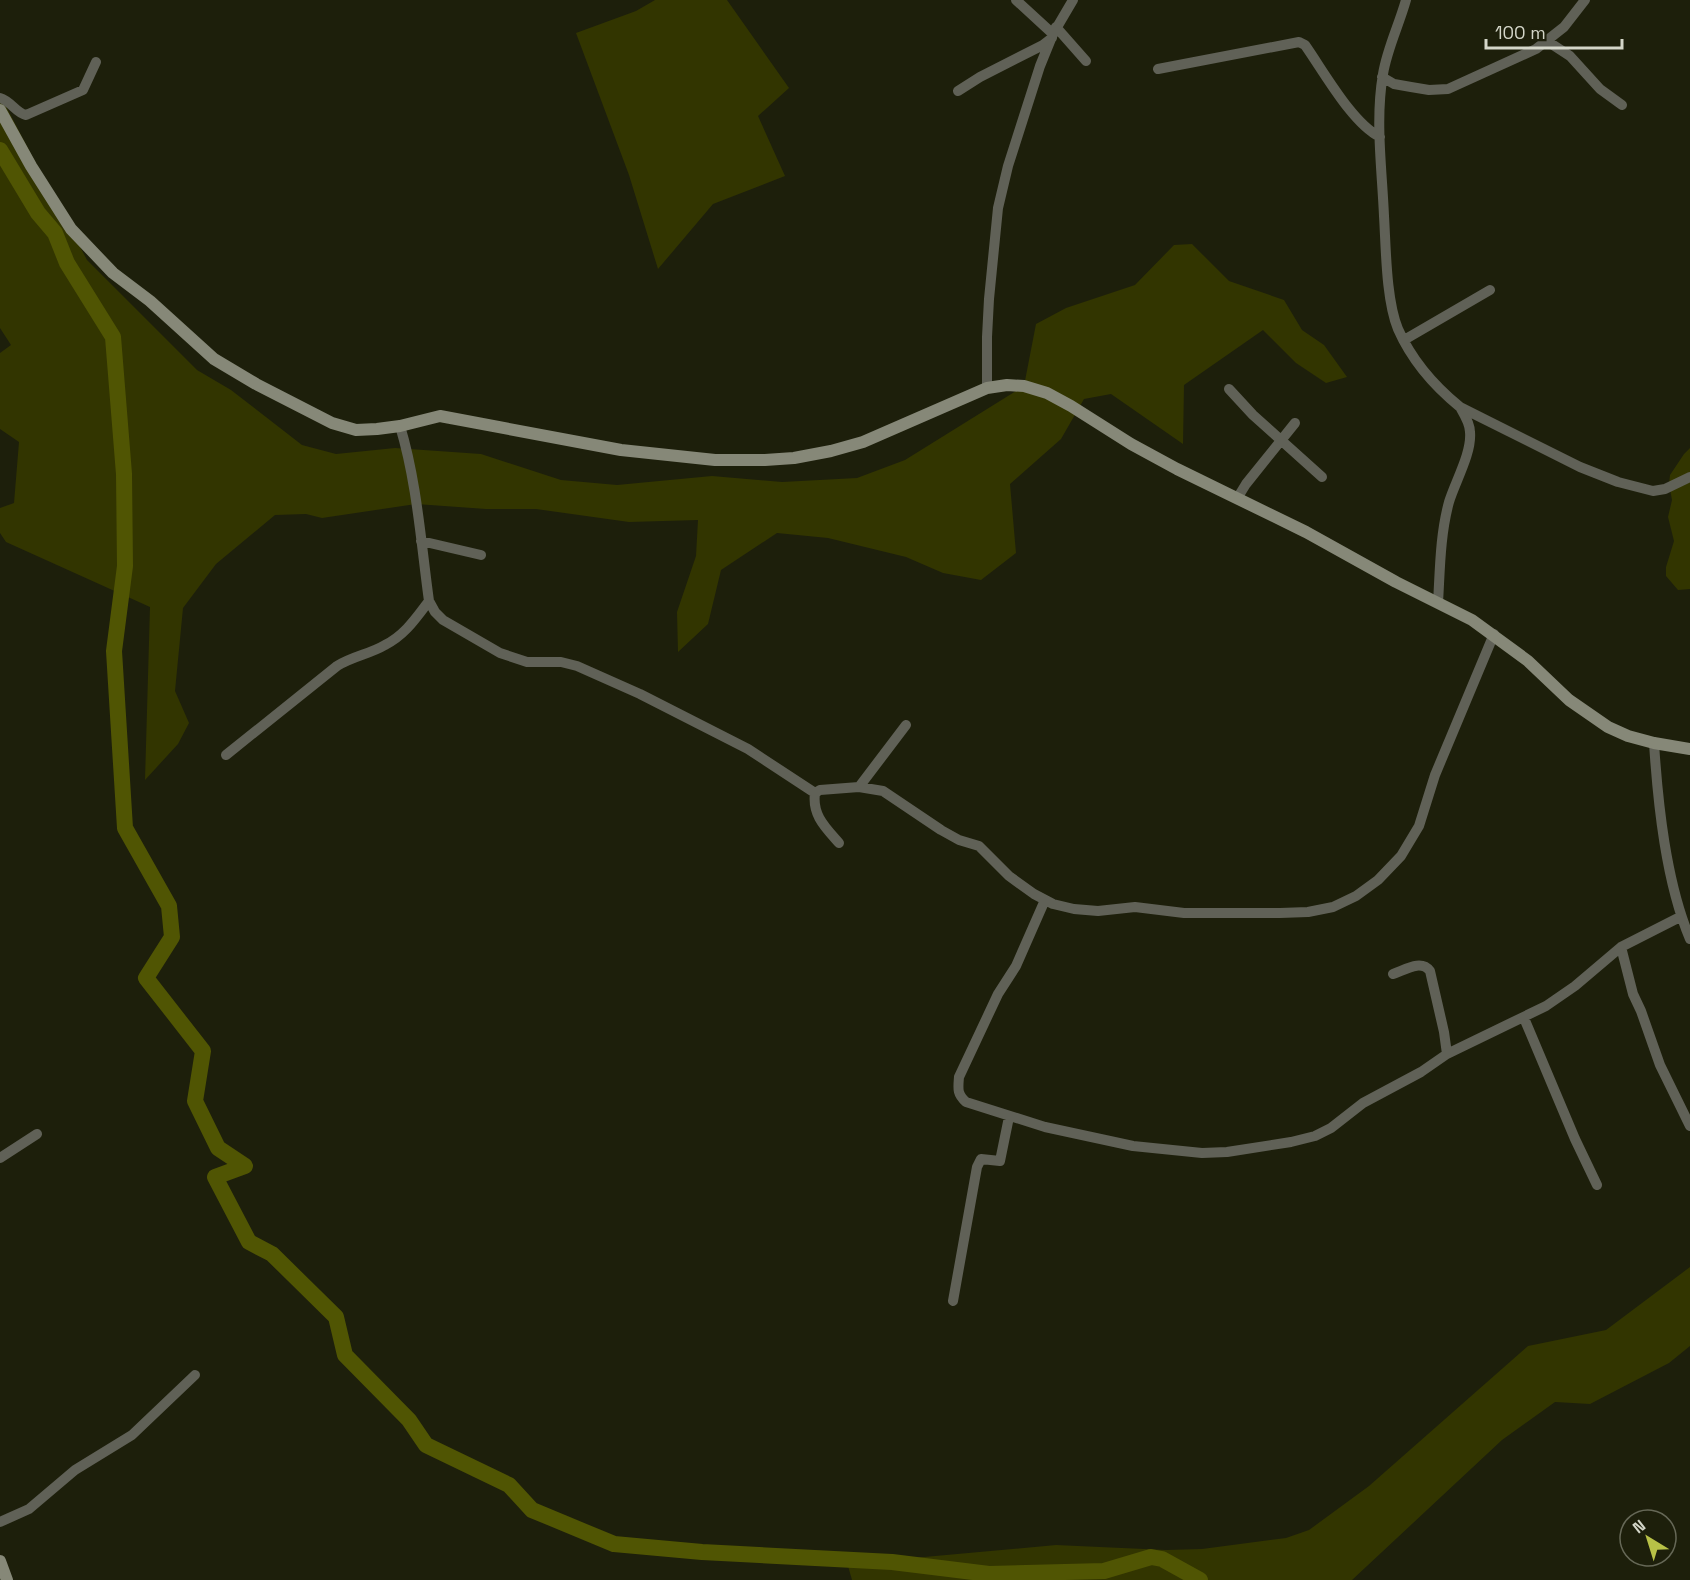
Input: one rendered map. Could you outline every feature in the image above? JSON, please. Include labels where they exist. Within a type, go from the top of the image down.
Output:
[{"type":"street","points":[[1016,0],[1086,61]]},
{"type":"street","points":[[987,388],[987,327],[998,208],[1027,101],[1054,33],[1073,0]]},
{"type":"street","points":[[1406,0],[1382,77],[1380,137],[1387,265],[1394,313],[1397,327],[1418,366],[1460,407],[1580,467],[1618,482],[1653,491],[1665,489],[1690,477]]},
{"type":"street","points":[[1382,77],[1394,84],[1429,90],[1448,89],[1515,60],[1547,41],[1564,27],[1585,0]]},
{"type":"street","points":[[958,91],[980,77],[1043,45],[1054,33]]},
{"type":"street","points":[[1547,41],[1570,56],[1600,89],[1622,105]]},
{"type":"street","points":[[1158,69],[1299,42],[1305,45],[1349,109],[1366,128],[1380,137]]},
{"type":"street","points":[[0,98],[5,99],[20,113],[27,115],[83,90],[96,63]]},
{"type":"street","points":[[1381,91],[1394,84]]},
{"type":"street","points":[[0,110],[71,229],[113,273],[150,301],[214,359],[271,392],[332,423],[356,430],[400,426],[440,416],[621,450],[715,460],[774,460],[831,451],[863,442],[987,388],[1007,385],[1024,386],[1047,393],[1177,469],[1238,497],[1472,620],[1528,661],[1569,700],[1594,719],[1628,736],[1690,749]]},
{"type":"street","points":[[1404,340],[1490,290]]},
{"type":"street","points":[[1228,389],[1322,477]]},
{"type":"street","points":[[1438,603],[1449,502],[1467,453],[1471,434],[1470,426],[1460,407]]},
{"type":"street","points":[[1238,497],[1295,423]]},
{"type":"street","points":[[400,426],[405,444],[429,601],[443,620],[500,653],[527,662],[561,662],[593,673],[640,694],[748,749],[814,793]]},
{"type":"street","points":[[421,541],[481,555]]},
{"type":"street","points":[[226,755],[336,666],[383,647],[396,639],[407,630],[429,601]]},
{"type":"street","points":[[814,793],[820,790],[859,787],[883,791],[941,830],[959,840],[979,846],[1009,876],[1045,900],[1074,909],[1098,911],[1136,908],[1184,913],[1280,913],[1308,912],[1333,907],[1356,896],[1378,880],[1401,856],[1419,826],[1435,775],[1494,634]]},
{"type":"street","points":[[859,787],[906,725]]},
{"type":"street","points":[[1654,743],[1663,832],[1680,917],[1690,939]]},
{"type":"street","points":[[814,793],[815,810],[819,819],[838,843]]},
{"type":"street","points":[[1045,900],[1016,966],[998,994],[959,1077],[959,1096],[966,1102],[1045,1127],[1133,1146],[1202,1153],[1227,1152],[1291,1142],[1322,1133],[1363,1102],[1421,1072],[1447,1054],[1524,1018],[1575,986],[1621,947],[1680,917]]},
{"type":"street","points":[[1621,947],[1633,993],[1660,1065],[1690,1126]]},
{"type":"street","points":[[1393,974],[1420,964],[1426,966],[1430,971],[1447,1054]]},
{"type":"street","points":[[1524,1018],[1597,1185]]},
{"type":"street","points":[[953,1301],[976,1167],[981,1160],[1000,1161],[1009,1117]]},
{"type":"street","points":[[0,1158],[37,1134]]},
{"type":"street","points":[[0,1522],[29,1509],[75,1470],[132,1435],[195,1375]]},
{"type":"street","points":[[0,1561],[7,1580]]},
{"type":"shaded area","points":[[655,0],[727,0],[789,88],[758,116],[785,176],[713,204],[658,269],[629,175],[576,33],[636,11]]},
{"type":"shaded area","points":[[0,95],[87,260],[197,370],[231,390],[302,445],[336,454],[395,448],[481,454],[561,480],[617,485],[712,476],[782,482],[857,478],[905,460],[1024,386],[1036,324],[1066,308],[1135,285],[1174,245],[1192,244],[1229,281],[1284,300],[1302,330],[1324,345],[1347,377],[1326,383],[1296,363],[1263,330],[1184,385],[1183,444],[1111,394],[1084,399],[1061,439],[1010,484],[1016,553],[981,580],[943,573],[906,557],[828,538],[777,533],[721,570],[708,624],[678,652],[677,612],[696,556],[698,520],[629,522],[536,509],[486,509],[416,504],[322,518],[306,514],[275,515],[216,564],[183,608],[175,691],[189,723],[178,744],[145,780],[150,607],[6,542],[0,533],[0,508],[14,503],[19,442],[0,429],[0,353],[11,345],[0,328]]},
{"type":"shaded area","points":[[1690,448],[1690,589],[1678,590],[1666,576],[1666,567],[1674,541],[1668,517],[1672,500],[1669,484],[1670,475]]},
{"type":"shaded area","points":[[1690,1267],[1690,1346],[1669,1363],[1590,1404],[1555,1402],[1502,1440],[1352,1580],[852,1580],[844,1552],[880,1561],[1056,1545],[1166,1550],[1202,1549],[1286,1538],[1309,1530],[1369,1486],[1528,1346],[1606,1330]]},
{"type":"waterway","points":[[0,150],[38,213],[55,233],[67,263],[113,337],[124,474],[125,566],[114,651],[125,828],[169,906],[172,937],[146,978],[203,1051],[195,1101],[218,1148],[245,1166],[215,1177],[249,1242],[272,1254],[336,1317],[345,1355],[409,1420],[426,1445],[509,1485],[532,1510],[614,1544],[702,1552],[892,1562],[989,1574],[1104,1571],[1151,1557],[1162,1559],[1200,1580]]}]
